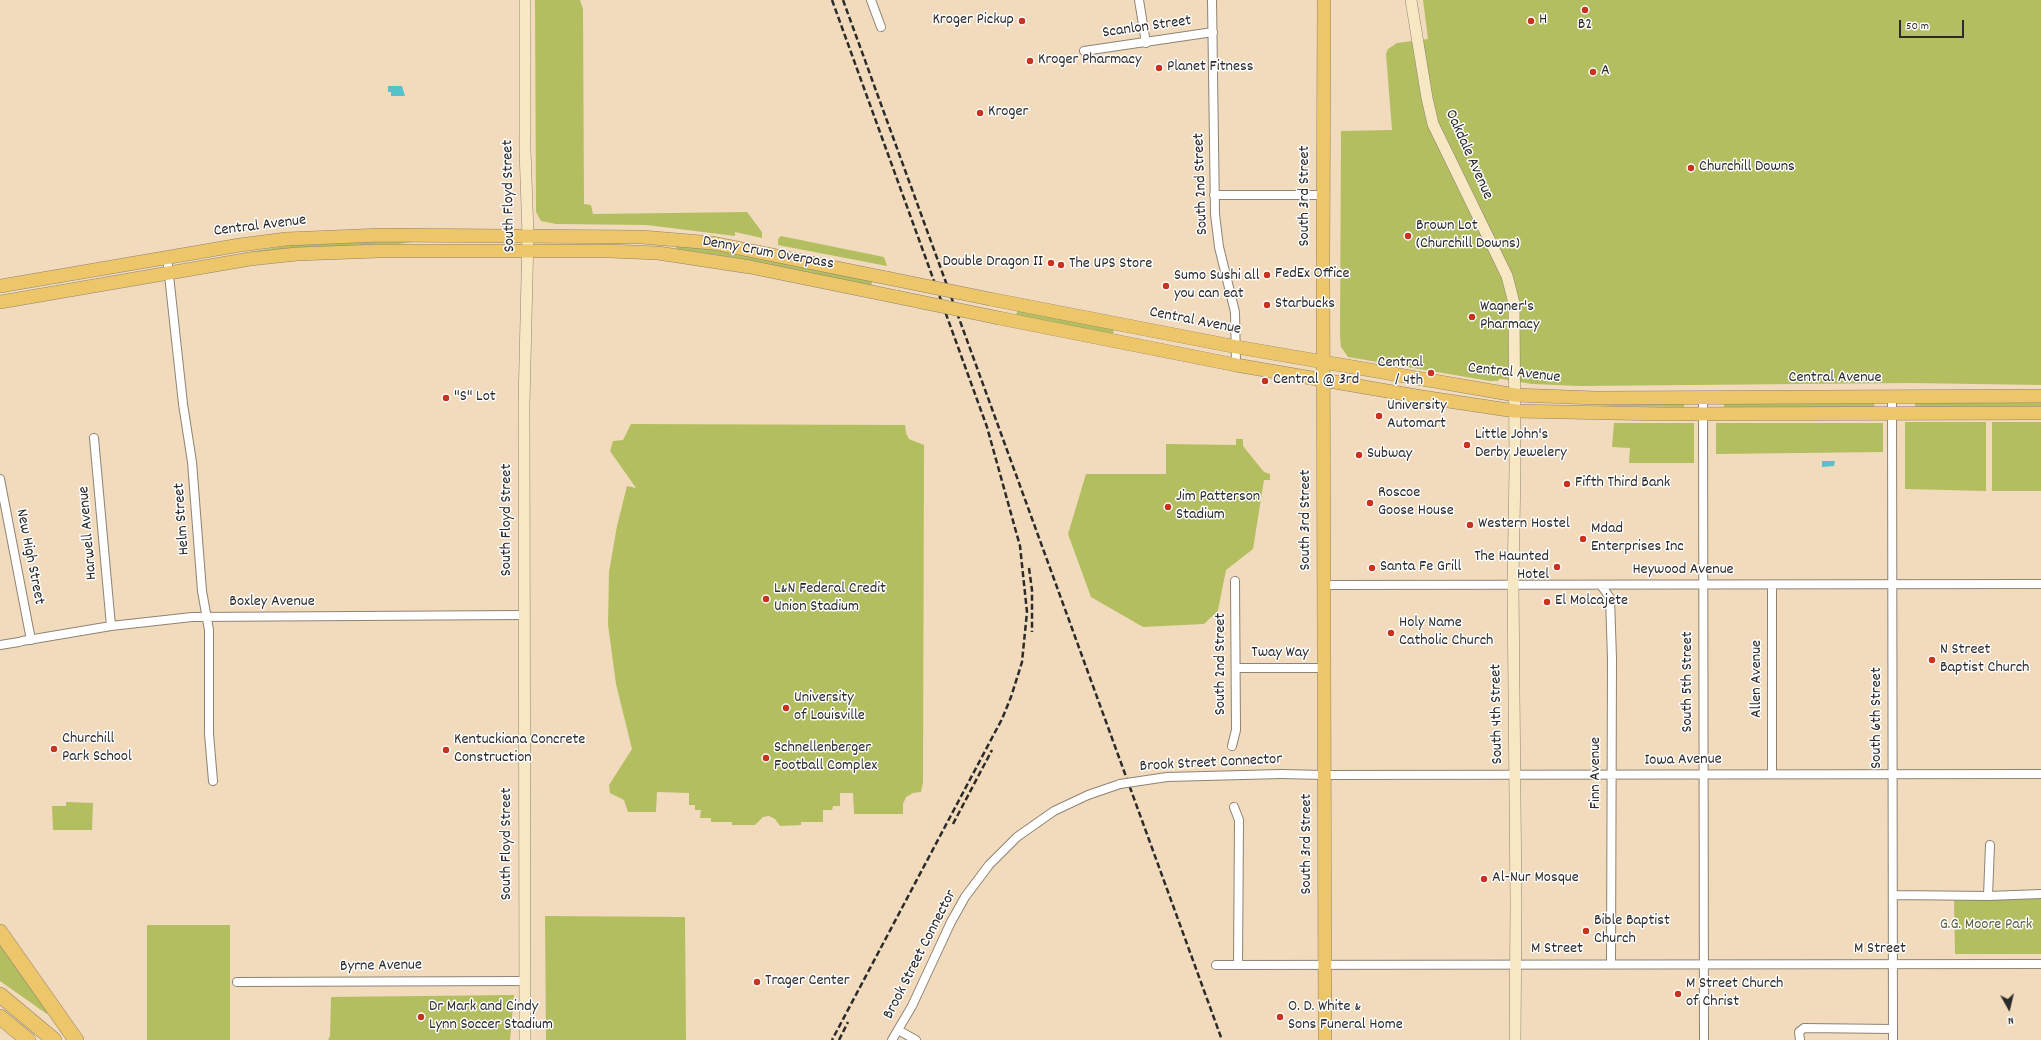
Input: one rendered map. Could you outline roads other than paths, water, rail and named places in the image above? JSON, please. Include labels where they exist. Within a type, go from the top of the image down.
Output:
[{"type":"highway","points":[[0,932],[75,1039]]},
{"type":"highway","points":[[0,996],[53,1039]]},
{"type":"highway","points":[[0,1017],[28,1040]]},
{"type":"main road","name":"South Floyd Street","points":[[525,0],[525,150],[528,235],[524,404],[523,615],[525,1040]]},
{"type":"main road","name":"South 3rd Street","points":[[1324,0],[1323,380],[1325,1040]]},
{"type":"main road","name":"Oakdale Avenue","points":[[1411,0],[1427,98],[1434,124],[1507,276],[1512,292]]},
{"type":"main road","name":"Central Avenue","points":[[0,286],[167,256],[286,239],[335,235],[528,235]]},
{"type":"main road","name":"Denny Crum Overpass","points":[[528,235],[642,237],[713,244],[990,299]]},
{"type":"main road","name":"Central Avenue","points":[[0,302],[250,259],[297,254],[379,251],[527,251]]},
{"type":"main road","name":"Denny Crum Overpass","points":[[527,251],[609,251],[666,254],[750,267],[1236,365]]},
{"type":"main road","name":"South 4th Street","points":[[1512,292],[1515,395],[1513,585],[1516,904],[1515,1040]]},
{"type":"main road","name":"Central Avenue","points":[[990,299],[1237,347],[1515,395],[1596,398],[1703,396],[2041,396]]},
{"type":"main road","points":[[1236,365],[1515,410],[1604,414],[2041,413]]},
{"type":"street","points":[[871,0],[881,26]]},
{"type":"street","points":[[1139,0],[1146,43]]},
{"type":"street","name":"South 2nd Street","points":[[1212,0],[1214,195],[1219,247],[1235,312],[1237,347],[1236,365]]},
{"type":"street","name":"Scanlon Street","points":[[1084,51],[1213,32]]},
{"type":"street","points":[[1214,195],[1324,195]]},
{"type":"street","name":"Helm Street","points":[[167,256],[192,462],[202,592],[209,646],[209,734],[213,781]]},
{"type":"street","name":"South 5th Street","points":[[1703,396],[1704,1040]]},
{"type":"street","name":"South 6th Street","points":[[1892,396],[1893,1040]]},
{"type":"street","name":"Harwell Avenue","points":[[94,438],[111,626]]},
{"type":"street","name":"New High Street","points":[[0,478],[24,641]]},
{"type":"street","name":"South 2nd Street","points":[[1232,746],[1236,730],[1235,581]]},
{"type":"street","name":"Heywood Avenue","points":[[1324,585],[2041,584]]},
{"type":"street","name":"Finn Avenue","points":[[1602,585],[1610,598],[1612,659],[1611,964]]},
{"type":"street","name":"Allen Avenue","points":[[1772,585],[1772,774]]},
{"type":"street","name":"Boxley Avenue","points":[[0,645],[111,626],[180,618],[444,614],[523,615]]},
{"type":"street","name":"Tway Way","points":[[1236,668],[1324,668]]},
{"type":"street","name":"Brook Street Connector","points":[[892,1040],[920,988],[951,922],[977,879],[1002,851],[1029,828],[1074,801],[1120,784],[1151,778],[1281,774],[1324,775]]},
{"type":"street","name":"Iowa Avenue","points":[[1324,775],[1611,776],[1704,774],[2041,774]]},
{"type":"street","points":[[1234,807],[1239,820],[1238,965]]},
{"type":"street","points":[[1988,896],[1990,845]]},
{"type":"street","points":[[1893,895],[1988,896],[2041,894]]},
{"type":"street","name":"M Street","points":[[1216,965],[2041,964]]},
{"type":"street","name":"Byrne Avenue","points":[[237,982],[525,981]]},
{"type":"street","points":[[1800,1040],[1799,1032],[1804,1028],[1893,1029]]},
{"type":"street","points":[[898,1030],[916,1040]]},
{"type":"water","points":[[388,86],[402,86],[405,96],[391,96],[391,92],[388,92]]},
{"type":"water","points":[[1822,461],[1835,461],[1834,466],[1822,467]]},
{"type":"railway","points":[[832,0],[987,427],[1020,546],[1027,612],[1022,662],[1011,697],[1002,719],[832,1040]]},
{"type":"railway","points":[[843,0],[1222,1040]]},
{"type":"railway","points":[[1029,568],[1032,590],[1032,632]]},
{"type":"railway","points":[[953,824],[992,750]]},
{"type":"railway","points":[[839,1040],[848,1022]]},
{"type":"place","name":"B2","points":[[1585,10]]},
{"type":"place","name":"Kroger Pickup","points":[[1022,21]]},
{"type":"place","name":"H","points":[[1531,21]]},
{"type":"place","name":"Kroger Pharmacy","points":[[1030,61]]},
{"type":"place","name":"Planet Fitness","points":[[1159,68]]},
{"type":"place","name":"A","points":[[1593,72]]},
{"type":"place","name":"Kroger","points":[[980,113]]},
{"type":"place","name":"Churchill Downs","points":[[1691,168]]},
{"type":"place","name":"Brown Lot (Churchill Downs)","points":[[1408,236]]},
{"type":"place","name":"Double Dragon II","points":[[1051,263]]},
{"type":"place","name":"The UPS Store","points":[[1061,265]]},
{"type":"place","name":"FedEx Office","points":[[1267,275]]},
{"type":"place","name":"Sumo Sushi all you can eat","points":[[1166,286]]},
{"type":"place","name":"Starbucks","points":[[1267,305]]},
{"type":"place","name":"Wagner's Pharmacy","points":[[1472,317]]},
{"type":"place","name":"Central / 4th","points":[[1431,373]]},
{"type":"place","name":"Central @ 3rd","points":[[1265,381]]},
{"type":"place","name":"\"S\" Lot","points":[[446,398]]},
{"type":"place","name":"University Automart","points":[[1379,416]]},
{"type":"place","name":"Little John's Derby Jewelery","points":[[1467,445]]},
{"type":"place","name":"Subway","points":[[1359,455]]},
{"type":"place","name":"Fifth Third Bank","points":[[1567,484]]},
{"type":"place","name":"Roscoe Goose House","points":[[1370,503]]},
{"type":"place","name":"Jim Patterson Stadium","points":[[1168,507]]},
{"type":"place","name":"Western Hostel","points":[[1470,525]]},
{"type":"place","name":"Mdad Enterprises Inc","points":[[1583,539]]},
{"type":"place","name":"The Haunted Hotel","points":[[1557,567]]},
{"type":"place","name":"Santa Fe Grill","points":[[1372,568]]},
{"type":"place","name":"L&N Federal Credit Union Stadium","points":[[766,599]]},
{"type":"place","name":"El Molcajete","points":[[1547,602]]},
{"type":"place","name":"Holy Name Catholic Church","points":[[1391,633]]},
{"type":"place","name":"N Street Baptist Church","points":[[1932,660]]},
{"type":"place","name":"University of Louisville","points":[[786,708]]},
{"type":"place","name":"Churchill Park School","points":[[54,749]]},
{"type":"place","name":"Kentuckiana Concrete Construction","points":[[446,750]]},
{"type":"place","name":"Schnellenberger Football Complex","points":[[766,758]]},
{"type":"place","name":"Al-Nur Mosque","points":[[1484,879]]},
{"type":"place","name":"Bible Baptist Church","points":[[1586,931]]},
{"type":"place","name":"Trager Center","points":[[757,982]]},
{"type":"place","name":"M Street Church of Christ","points":[[1678,994]]},
{"type":"place","name":"Dr Mark and Cindy Lynn Soccer Stadium","points":[[421,1017]]},
{"type":"place","name":"O. D. White & Sons Funeral Home","points":[[1280,1017]]},
{"type":"park label","name":"G.G. Moore Park","points":[[1986,926]]}]
